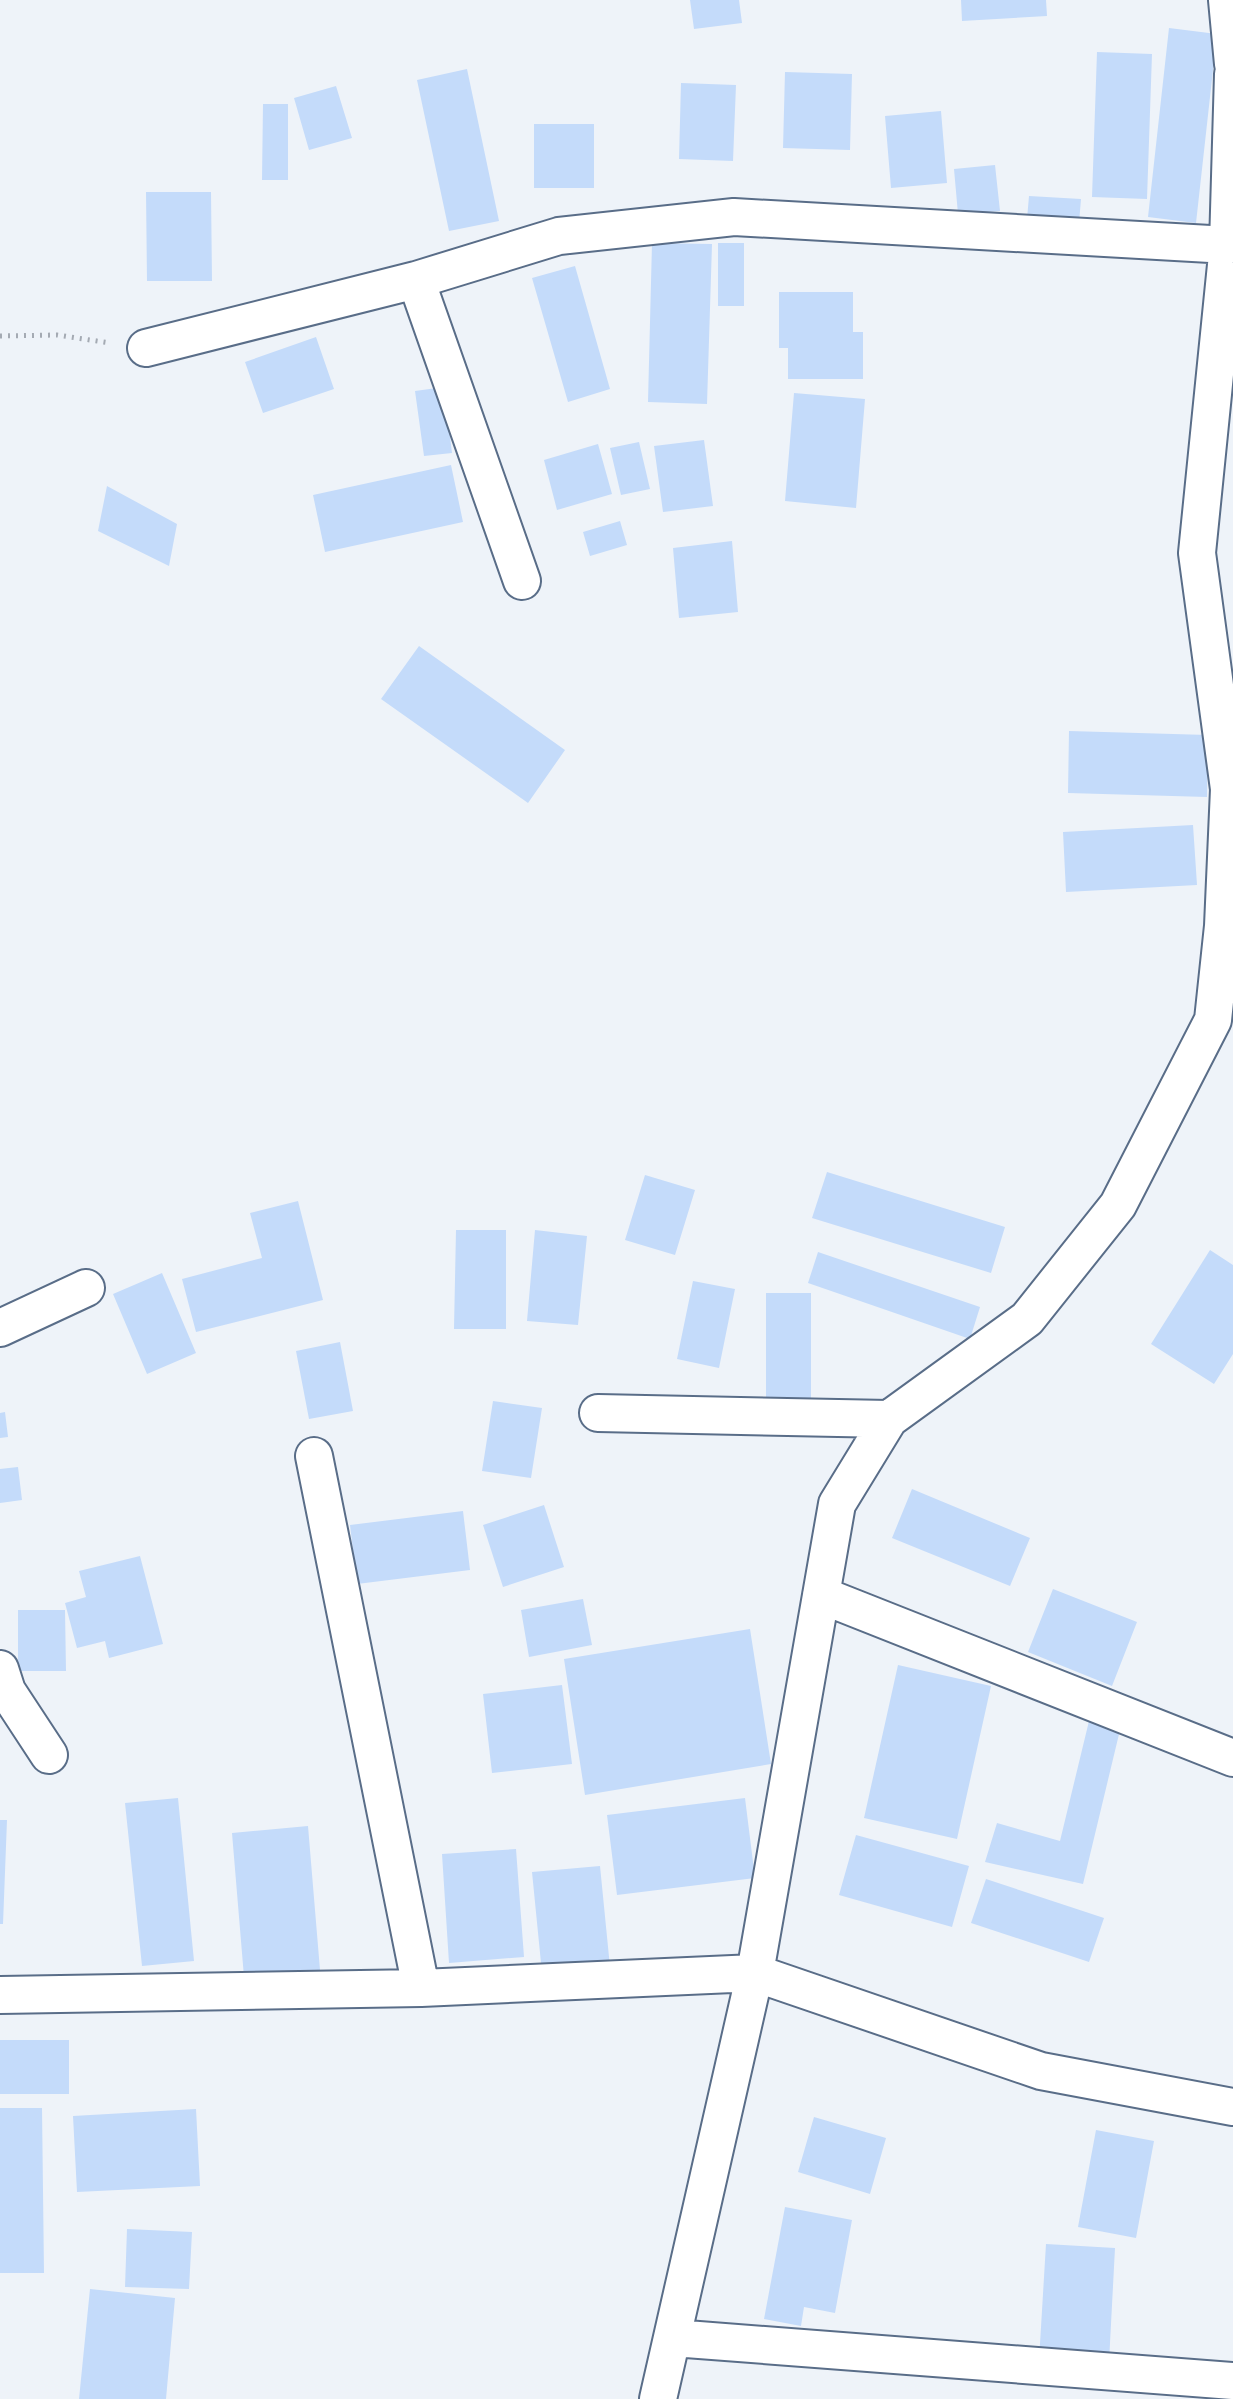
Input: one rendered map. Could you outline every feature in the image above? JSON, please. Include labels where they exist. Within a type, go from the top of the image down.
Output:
[{"type":"street","points":[[1227,0],[1233,64]]},
{"type":"street","points":[[658,2399],[755,1973],[837,1504],[889,1419],[1027,1319],[1118,1205],[1213,1020],[1228,926],[1231,789],[1197,553],[1229,262],[1233,74]]},
{"type":"street","points":[[146,348],[416,280],[559,236],[734,217],[1229,262]]},
{"type":"street","points":[[416,280],[522,581]]},
{"type":"street","points":[[0,1328],[86,1288]]},
{"type":"street","points":[[598,1413],[889,1419]]},
{"type":"street","points":[[314,1456],[421,1988]]},
{"type":"street","points":[[821,1595],[1233,1758]]},
{"type":"street","points":[[0,1669],[7,1691],[49,1755]]},
{"type":"street","points":[[0,1995],[421,1988],[755,1973],[1041,2071],[1233,2107]]},
{"type":"street","points":[[673,2338],[1144,2386],[1233,2381]]},
{"type":"path","points":[[0,336],[57,335],[146,348]]},
{"type":"building","points":[[690,0],[739,0],[742,23],[694,29]]},
{"type":"building","points":[[961,0],[1046,0],[1047,16],[962,21]]},
{"type":"building","points":[[1169,28],[1217,34],[1196,223],[1148,217]]},
{"type":"building","points":[[1097,52],[1152,54],[1147,199],[1092,197]]},
{"type":"building","points":[[467,69],[499,221],[449,231],[417,80]]},
{"type":"building","points":[[785,72],[852,74],[850,150],[783,148]]},
{"type":"building","points":[[681,83],[736,85],[733,161],[679,159]]},
{"type":"building","points":[[336,86],[352,138],[309,150],[294,98]]},
{"type":"building","points":[[263,104],[288,104],[288,180],[262,180]]},
{"type":"building","points":[[941,111],[947,183],[891,188],[885,116]]},
{"type":"building","points":[[534,124],[594,124],[594,188],[534,188]]},
{"type":"building","points":[[995,165],[1000,211],[958,214],[954,169]]},
{"type":"building","points":[[146,192],[211,192],[212,281],[147,281]]},
{"type":"building","points":[[1029,196],[1081,199],[1079,223],[1027,219]]},
{"type":"building","points":[[652,243],[712,244],[707,404],[648,402]]},
{"type":"building","points":[[718,243],[744,243],[744,306],[718,306]]},
{"type":"building","points":[[575,266],[610,389],[568,402],[532,278]]},
{"type":"building","points":[[779,292],[853,292],[853,332],[863,332],[863,379],[788,379],[788,348],[779,348]]},
{"type":"building","points":[[316,337],[334,389],[263,413],[245,362]]},
{"type":"building","points":[[444,387],[452,453],[424,456],[415,391]]},
{"type":"building","points":[[794,393],[865,399],[856,508],[785,501]]},
{"type":"building","points":[[704,440],[713,506],[663,512],[654,446]]},
{"type":"building","points":[[639,442],[650,489],[621,495],[610,448]]},
{"type":"building","points":[[598,444],[612,494],[557,510],[544,460]]},
{"type":"building","points":[[451,465],[463,522],[325,552],[313,495]]},
{"type":"building","points":[[107,486],[177,524],[169,566],[98,531]]},
{"type":"building","points":[[620,521],[627,545],[590,556],[583,532]]},
{"type":"building","points":[[732,541],[738,612],[679,618],[673,548]]},
{"type":"building","points":[[419,646],[565,750],[528,803],[381,699]]},
{"type":"building","points":[[1069,731],[1208,735],[1207,797],[1068,793]]},
{"type":"building","points":[[1193,825],[1197,885],[1066,892],[1063,832]]},
{"type":"building","points":[[827,1172],[1005,1227],[991,1273],[812,1218]]},
{"type":"building","points":[[645,1175],[695,1190],[675,1255],[625,1240]]},
{"type":"building","points":[[298,1201],[323,1300],[196,1332],[182,1279],[262,1258],[250,1213]]},
{"type":"building","points":[[456,1230],[506,1230],[506,1329],[454,1329]]},
{"type":"building","points":[[535,1230],[587,1236],[578,1325],[527,1321]]},
{"type":"building","points":[[1210,1250],[1233,1265],[1233,1354],[1214,1384],[1151,1344]]},
{"type":"building","points":[[818,1252],[980,1307],[970,1339],[808,1283]]},
{"type":"building","points":[[162,1273],[196,1353],[147,1374],[113,1294]]},
{"type":"building","points":[[693,1281],[735,1289],[719,1368],[677,1359]]},
{"type":"building","points":[[766,1293],[811,1293],[811,1408],[766,1408]]},
{"type":"building","points":[[340,1342],[353,1411],[309,1419],[296,1351]]},
{"type":"building","points":[[493,1401],[542,1408],[531,1478],[482,1471]]},
{"type":"building","points":[[5,1412],[8,1437],[0,1438],[0,1413]]},
{"type":"building","points":[[18,1467],[22,1500],[0,1503],[0,1469]]},
{"type":"building","points":[[912,1489],[1030,1538],[1010,1586],[892,1538]]},
{"type":"building","points":[[544,1505],[564,1567],[503,1587],[483,1525]]},
{"type":"building","points":[[463,1511],[470,1570],[357,1584],[350,1525]]},
{"type":"building","points":[[140,1556],[163,1644],[109,1658],[105,1641],[77,1648],[65,1603],[86,1597],[79,1571]]},
{"type":"building","points":[[1053,1589],[1137,1622],[1112,1686],[1028,1652]]},
{"type":"building","points":[[583,1599],[592,1645],[529,1657],[521,1610]]},
{"type":"building","points":[[18,1610],[65,1610],[66,1671],[18,1671]]},
{"type":"building","points":[[750,1629],[771,1764],[585,1795],[564,1659]]},
{"type":"building","points":[[898,1665],[991,1686],[957,1839],[864,1818]]},
{"type":"building","points":[[562,1685],[572,1764],[492,1773],[483,1694]]},
{"type":"building","points":[[1089,1721],[1120,1730],[1083,1884],[985,1862],[997,1823],[1060,1841]]},
{"type":"building","points":[[178,1798],[194,1961],[142,1966],[125,1803]]},
{"type":"building","points":[[745,1798],[755,1878],[617,1895],[607,1815]]},
{"type":"building","points":[[0,1820],[7,1820],[3,1924],[0,1924]]},
{"type":"building","points":[[308,1826],[321,1982],[245,1989],[232,1833]]},
{"type":"building","points":[[856,1835],[969,1866],[952,1927],[839,1895]]},
{"type":"building","points":[[516,1849],[524,1957],[449,1963],[442,1854]]},
{"type":"building","points":[[600,1866],[610,1967],[542,1973],[532,1872]]},
{"type":"building","points":[[986,1879],[1104,1918],[1089,1962],[971,1923]]},
{"type":"building","points":[[0,2040],[69,2040],[69,2094],[0,2094]]},
{"type":"building","points":[[0,2108],[42,2108],[44,2273],[0,2273]]},
{"type":"building","points":[[196,2109],[200,2186],[77,2192],[73,2116]]},
{"type":"building","points":[[814,2117],[886,2138],[870,2194],[798,2172]]},
{"type":"building","points":[[1096,2130],[1154,2141],[1136,2238],[1078,2227]]},
{"type":"building","points":[[785,2207],[852,2220],[835,2313],[804,2307],[801,2326],[764,2319]]},
{"type":"building","points":[[127,2229],[192,2232],[189,2289],[125,2287]]},
{"type":"building","points":[[1046,2244],[1115,2248],[1108,2381],[1038,2377]]},
{"type":"building","points":[[90,2289],[175,2298],[166,2399],[79,2399]]}]
